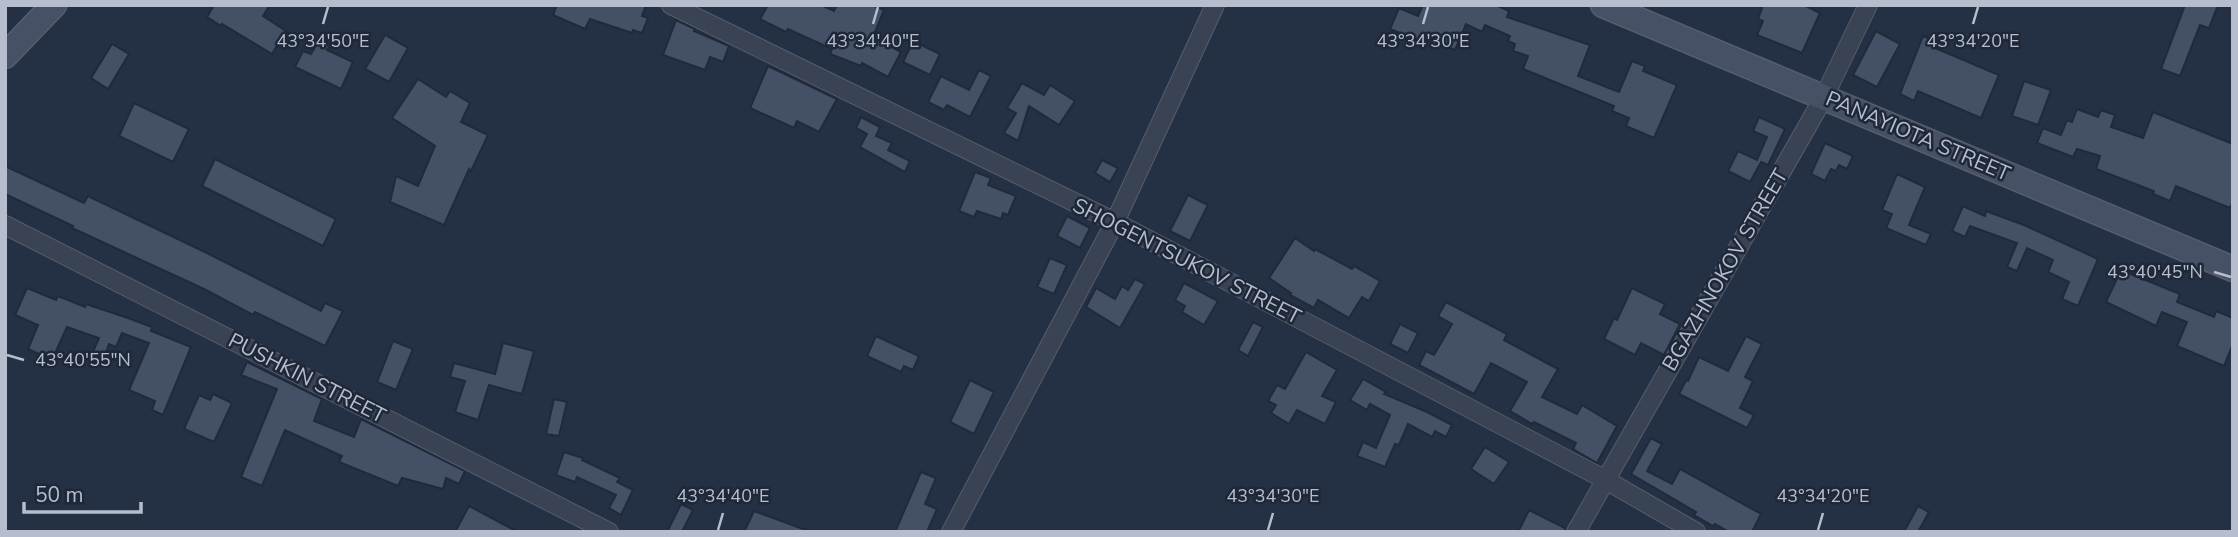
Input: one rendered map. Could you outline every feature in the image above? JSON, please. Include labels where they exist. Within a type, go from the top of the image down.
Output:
[{"type":"street","points":[[5,56],[54,5]]},
{"type":"street","name":"SHOGENTSUKOV STREET","points":[[671,5],[1115,222],[1604,479],[1696,532]]},
{"type":"street","points":[[951,532],[1115,222],[1215,5]]},
{"type":"street","name":"PANAYIOTA STREET","points":[[1603,5],[2233,269]]},
{"type":"street","name":"BGAZHNOKOV STREET","points":[[1576,532],[1824,97],[1868,5]]},
{"type":"street","name":"PUSHKIN STREET","points":[[5,225],[609,532]]},
{"type":"building","points":[[214,5],[270,5],[263,16],[286,31],[272,54],[207,17]]},
{"type":"building","points":[[557,5],[646,5],[642,16],[648,18],[642,33],[633,30],[632,33],[590,19],[585,29],[553,15]]},
{"type":"building","points":[[768,5],[821,5],[834,11],[837,5],[873,5],[884,10],[873,37],[901,52],[888,77],[862,63],[861,66],[830,54],[832,49],[760,19]]},
{"type":"building","points":[[1423,5],[1496,5],[1509,11],[1507,17],[1590,45],[1578,76],[1619,92],[1632,61],[1645,66],[1643,71],[1677,85],[1654,138],[1626,126],[1629,118],[1612,111],[1614,106],[1523,69],[1528,56],[1513,51],[1515,44],[1508,41],[1510,36],[1485,25],[1482,32],[1466,24],[1455,50],[1420,36],[1418,40],[1390,29],[1399,8],[1418,16]]},
{"type":"building","points":[[1763,5],[1804,5],[1820,13],[1802,53],[1757,35],[1763,21],[1758,19]]},
{"type":"building","points":[[2185,5],[2218,5],[2209,28],[2200,25],[2180,76],[2161,69]]},
{"type":"building","points":[[676,20],[729,46],[723,62],[710,57],[705,70],[663,55]]},
{"type":"building","points":[[1876,31],[1900,44],[1877,87],[1853,75]]},
{"type":"building","points":[[385,35],[408,48],[389,82],[365,69]]},
{"type":"building","points":[[1923,36],[1938,42],[1935,48],[1999,75],[1981,118],[1918,91],[1914,101],[1900,94]]},
{"type":"building","points":[[319,40],[330,45],[327,50],[353,62],[341,89],[295,67],[303,51],[311,54]]},
{"type":"building","points":[[913,41],[940,54],[930,75],[903,62]]},
{"type":"building","points":[[112,44],[129,54],[108,89],[91,78]]},
{"type":"building","points":[[768,66],[837,99],[819,132],[797,121],[794,128],[750,108]]},
{"type":"building","points":[[979,70],[991,76],[970,117],[947,105],[944,110],[928,102],[941,76],[969,90]]},
{"type":"building","points":[[418,79],[446,97],[450,91],[470,103],[461,122],[488,135],[471,171],[469,169],[444,225],[390,202],[396,176],[418,186],[435,146],[392,118]]},
{"type":"building","points":[[2024,81],[2051,90],[2038,125],[2012,116]]},
{"type":"building","points":[[1022,83],[1044,95],[1050,85],[1075,101],[1059,125],[1029,106],[1018,141],[1004,133],[1016,113],[1007,108]]},
{"type":"building","points":[[134,103],[189,129],[173,162],[119,136]]},
{"type":"building","points":[[2077,109],[2098,117],[2101,110],[2115,115],[2111,127],[2143,138],[2153,112],[2233,144],[2233,201],[2230,208],[2176,186],[2170,201],[2153,194],[2154,191],[2096,169],[2100,156],[2077,149],[2073,157],[2037,143],[2043,128],[2061,135],[2067,120],[2072,122]]},
{"type":"building","points":[[861,117],[880,127],[876,136],[892,143],[888,150],[910,161],[905,172],[860,147],[867,134],[856,128]]},
{"type":"building","points":[[1759,117],[1785,129],[1768,165],[1761,162],[1750,182],[1728,171],[1738,151],[1757,160],[1767,137],[1753,131]]},
{"type":"building","points":[[1825,143],[1853,156],[1847,169],[1839,165],[1836,171],[1831,169],[1825,181],[1811,174]]},
{"type":"building","points":[[215,159],[336,219],[323,246],[202,186]]},
{"type":"building","points":[[1102,160],[1118,168],[1110,182],[1095,173]]},
{"type":"building","points":[[5,166],[84,203],[88,196],[321,311],[325,303],[343,311],[325,346],[255,312],[253,315],[5,194]]},
{"type":"building","points":[[975,172],[991,178],[988,185],[1016,196],[1008,215],[1003,213],[1001,219],[977,211],[974,217],[959,211]]},
{"type":"building","points":[[1897,174],[1925,187],[1909,225],[1931,234],[1926,245],[1886,228],[1892,214],[1882,210]]},
{"type":"building","points":[[1188,195],[1208,205],[1190,241],[1170,231]]},
{"type":"building","points":[[1963,206],[1985,216],[1986,211],[2024,225],[2098,259],[2078,306],[2062,299],[2069,282],[2048,272],[2053,260],[2027,248],[2017,271],[2007,267],[2017,243],[1970,226],[1965,237],[1952,231]]},
{"type":"building","points":[[1067,216],[1090,228],[1080,248],[1057,236]]},
{"type":"building","points":[[1295,238],[1314,251],[1315,249],[1352,269],[1354,266],[1380,281],[1369,301],[1362,297],[1349,318],[1318,300],[1314,308],[1290,295],[1291,293],[1269,278]]},
{"type":"building","points":[[1050,258],[1067,265],[1054,294],[1037,287]]},
{"type":"building","points":[[2121,270],[2180,294],[2177,302],[2214,317],[2216,311],[2233,318],[2233,344],[2224,366],[2177,346],[2187,322],[2162,312],[2156,326],[2106,302]]},
{"type":"building","points":[[1135,279],[1145,284],[1120,328],[1086,307],[1096,288],[1115,299],[1122,286],[1128,290]]},
{"type":"building","points":[[1184,283],[1218,301],[1204,325],[1182,312],[1185,306],[1175,300]]},
{"type":"building","points":[[27,288],[56,300],[58,296],[85,307],[86,304],[128,318],[152,327],[151,331],[191,347],[163,415],[152,410],[155,401],[129,390],[149,343],[122,333],[116,347],[109,344],[104,359],[92,354],[99,338],[67,327],[52,360],[28,349],[38,325],[15,315]]},
{"type":"building","points":[[1632,288],[1665,304],[1660,314],[1680,324],[1664,355],[1641,343],[1635,355],[1604,339],[1614,318],[1617,320]]},
{"type":"building","points":[[1446,302],[1507,334],[1504,340],[1558,369],[1542,397],[1577,414],[1582,405],[1617,426],[1597,463],[1573,449],[1576,443],[1510,411],[1527,382],[1491,363],[1474,394],[1419,365],[1426,351],[1434,355],[1452,324],[1438,316]]},
{"type":"building","points":[[1253,322],[1263,327],[1248,356],[1238,350]]},
{"type":"building","points":[[1400,324],[1418,333],[1408,353],[1390,344]]},
{"type":"building","points":[[876,336],[919,356],[913,370],[904,366],[901,372],[867,356]]},
{"type":"building","points":[[1746,336],[1762,344],[1745,377],[1753,381],[1740,408],[1754,415],[1747,428],[1679,394],[1699,357],[1728,371]]},
{"type":"building","points":[[393,341],[413,349],[396,390],[377,382]]},
{"type":"building","points":[[503,343],[534,351],[522,394],[489,385],[478,420],[455,412],[465,381],[450,377],[454,363],[495,374]]},
{"type":"building","points":[[1306,352],[1337,370],[1322,396],[1336,402],[1325,424],[1297,410],[1289,424],[1271,413],[1276,405],[1268,401],[1277,385],[1285,389]]},
{"type":"building","points":[[247,362],[322,399],[314,421],[354,437],[361,419],[465,471],[459,484],[446,478],[443,489],[402,478],[398,486],[339,462],[342,456],[285,430],[262,486],[241,477],[277,389],[241,375]]},
{"type":"building","points":[[1363,379],[1386,392],[1384,394],[1452,425],[1446,437],[1435,431],[1432,437],[1408,424],[1385,467],[1357,456],[1363,442],[1376,448],[1390,415],[1370,404],[1367,410],[1350,400]]},
{"type":"building","points":[[970,380],[994,392],[974,434],[950,422]]},
{"type":"building","points":[[213,394],[232,403],[214,442],[184,429],[199,395],[210,400]]},
{"type":"building","points":[[554,399],[567,402],[559,436],[546,434]]},
{"type":"building","points":[[1651,438],[1662,444],[1647,471],[1672,484],[1680,469],[1761,514],[1752,532],[1729,532],[1715,524],[1713,526],[1694,515],[1696,512],[1631,474]]},
{"type":"building","points":[[1485,447],[1509,462],[1494,484],[1471,469]]},
{"type":"building","points":[[564,452],[583,458],[582,460],[620,478],[617,482],[633,490],[621,515],[609,508],[616,495],[577,477],[575,482],[556,475]]},
{"type":"building","points":[[921,472],[936,478],[925,504],[937,509],[927,532],[895,532]]},
{"type":"building","points":[[681,504],[693,510],[682,532],[667,532]]},
{"type":"building","points":[[469,506],[518,532],[455,532]]},
{"type":"building","points":[[1918,506],[1929,512],[1918,532],[1904,532]]},
{"type":"building","points":[[1529,510],[1565,528],[1565,532],[1518,532]]},
{"type":"building","points":[[754,511],[806,530],[806,532],[744,532]]}]
